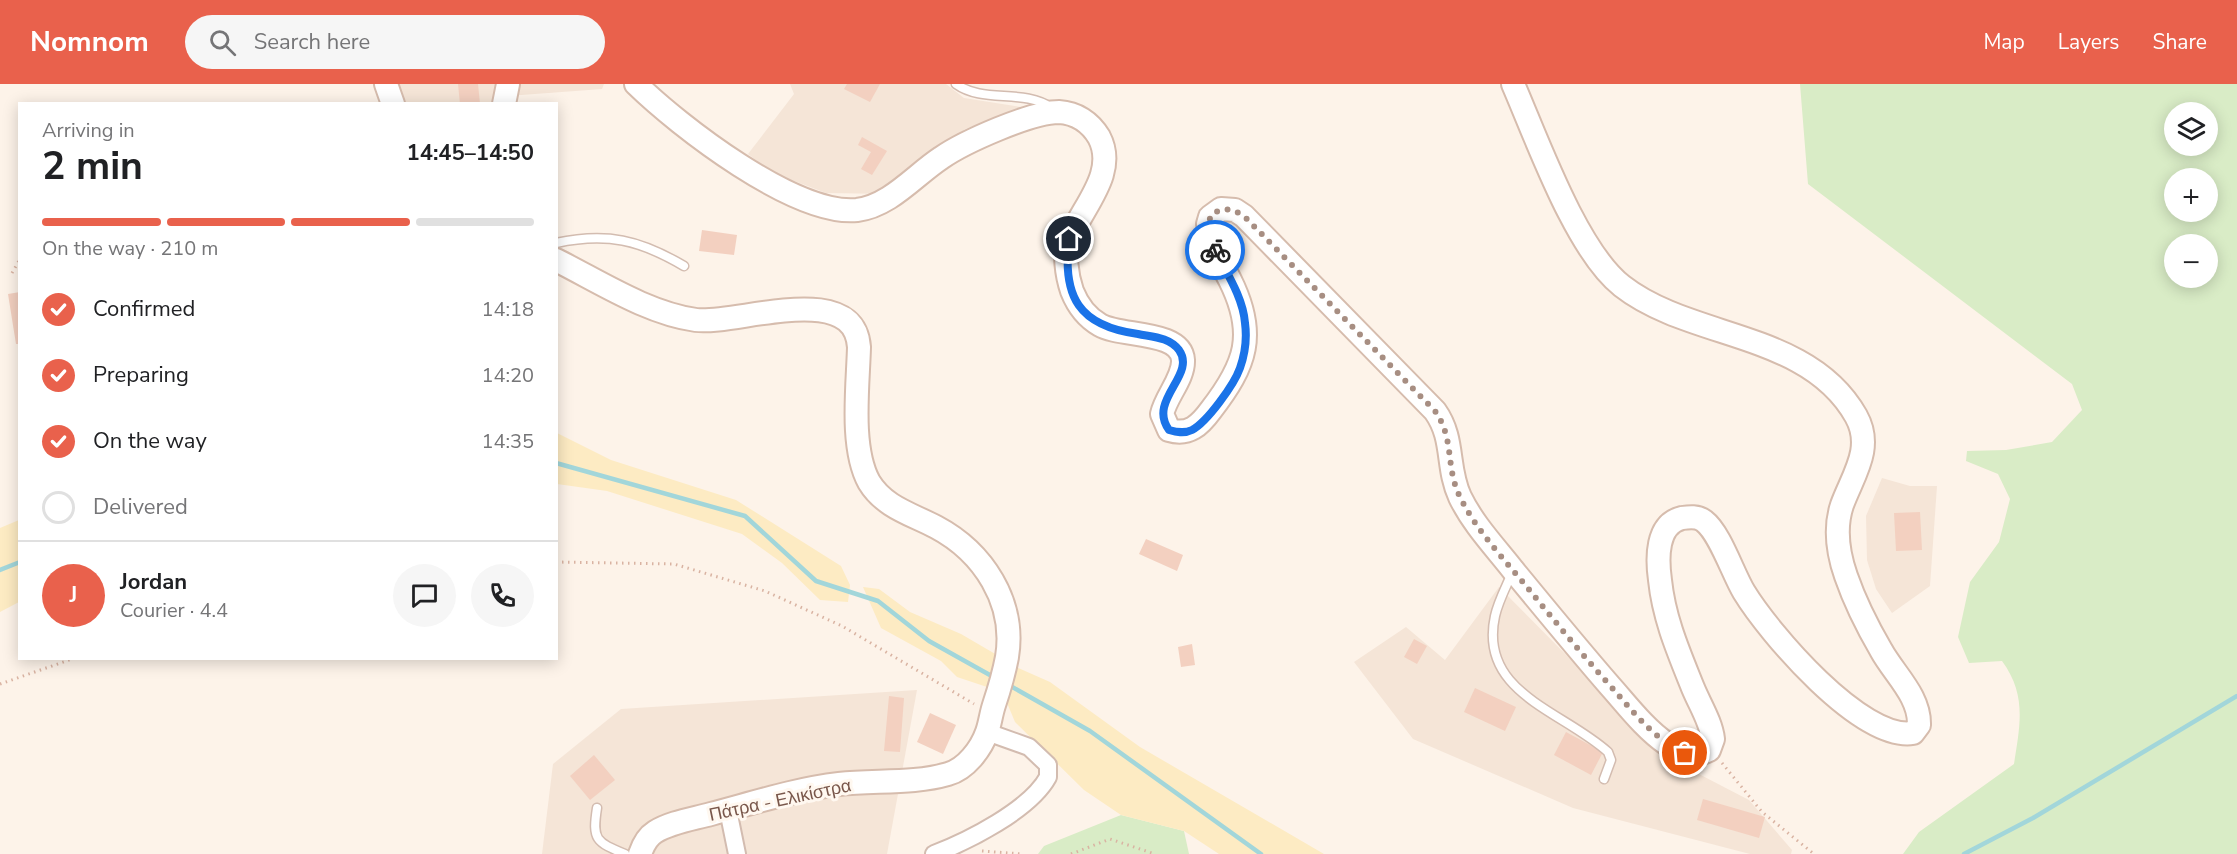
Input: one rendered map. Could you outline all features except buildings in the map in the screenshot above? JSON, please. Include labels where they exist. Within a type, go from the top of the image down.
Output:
[{"type":"street","points":[[386,84],[392,102]]},
{"type":"street","points":[[504,102],[508,84]]},
{"type":"street","points":[[636,84],[678,120],[742,166],[795,196],[837,209],[857,210],[886,199],[962,145],[1044,114],[1058,112],[1074,114],[1091,126],[1100,139],[1104,157],[1100,180],[1090,203],[1069,239],[1067,258],[1069,281],[1077,304],[1102,327],[1161,338],[1179,350],[1184,358],[1182,368],[1162,414],[1169,430],[1180,432],[1193,429],[1232,383],[1240,369],[1245,352],[1245,321],[1236,293],[1214,250],[1208,224],[1214,213],[1221,209],[1235,210],[1269,239],[1435,411],[1449,438],[1450,466],[1461,498],[1484,534],[1576,647],[1642,721],[1665,743],[1685,753],[1695,755],[1704,753],[1712,746],[1712,731],[1667,622],[1660,580],[1658,555],[1663,534],[1676,520],[1688,517],[1706,522],[1744,593],[1783,647],[1835,696],[1878,726],[1906,735],[1917,731],[1919,719],[1915,702],[1882,652],[1854,600],[1840,559],[1837,534],[1839,518],[1863,452],[1863,435],[1856,416],[1839,393],[1814,372],[1773,349],[1654,306],[1622,286],[1605,271],[1590,251],[1556,183],[1513,84]]},
{"type":"street","name":"Πάτρα - Ελικίστρα","points":[[558,261],[650,306],[696,320],[738,319],[783,310],[809,308],[829,313],[854,327],[858,335],[859,347],[859,449],[870,482],[881,497],[899,510],[952,537],[984,566],[1005,608],[1007,656],[992,713],[968,762],[948,774],[839,784],[728,810],[657,831],[642,846],[640,854]]},
{"type":"street","points":[[934,854],[976,837],[1007,816],[1048,777],[1048,765],[992,713]]},
{"type":"street","points":[[728,810],[737,854]]},
{"type":"lane","points":[[956,84],[969,92],[1037,99],[1058,112]]},
{"type":"lane","points":[[558,243],[602,236],[625,239],[665,255],[684,266]]},
{"type":"lane","points":[[1513,570],[1495,615],[1493,632],[1500,669],[1516,689],[1608,752],[1611,760],[1604,779]]},
{"type":"lane","points":[[597,808],[596,837],[600,843],[625,854]]},
{"type":"path","points":[[12,273],[18,263]]},
{"type":"path","points":[[558,561],[674,564],[765,591],[842,626],[992,713]]},
{"type":"path","points":[[0,684],[69,660]]},
{"type":"path","points":[[1712,746],[1727,771],[1762,812],[1814,854]]},
{"type":"path","points":[[1071,854],[1110,838],[1155,854]]},
{"type":"path","points":[[980,851],[1022,854]]},
{"type":"shaded area","points":[[395,84],[604,84],[602,89],[496,97],[495,102],[402,102]]},
{"type":"shaded area","points":[[790,84],[946,84],[964,98],[1027,108],[965,129],[888,194],[826,193],[773,173],[748,154],[794,94]]},
{"type":"shaded area","points":[[1882,478],[1910,486],[1937,486],[1930,586],[1892,613],[1876,589],[1867,560],[1866,516]]},
{"type":"shaded area","points":[[1499,587],[1668,758],[1749,800],[1792,850],[1791,854],[1750,854],[1573,808],[1413,739],[1354,662],[1406,627],[1445,660]]},
{"type":"shaded area","points":[[917,690],[887,854],[542,854],[553,764],[621,709]]},
{"type":"green space","points":[[1800,84],[2237,84],[2237,854],[1903,854],[1919,832],[2014,764],[2020,711],[2010,674],[2002,661],[1969,663],[1958,637],[1970,582],[1999,542],[2010,499],[1998,474],[1966,461],[1967,451],[2006,450],[2052,442],[2082,410],[2072,384],[1808,184]]},
{"type":"green space","points":[[1121,815],[1184,831],[1189,854],[1038,854],[1044,846]]},
{"type":"sand","points":[[558,434],[611,460],[736,500],[841,566],[850,585],[848,602],[820,600],[782,563],[742,534],[607,491],[558,484]]},
{"type":"sand","points":[[18,520],[18,603],[0,612],[0,528]]},
{"type":"sand","points":[[863,587],[879,589],[910,612],[961,634],[997,655],[987,687],[957,677],[941,661],[881,628]]},
{"type":"sand","points":[[1014,666],[1050,682],[1140,747],[1324,854],[1219,854],[1184,831],[1121,815],[1084,790],[1015,722],[1005,698]]},
{"type":"waterway","points":[[558,464],[745,516],[816,581],[878,601],[929,641],[997,679]]},
{"type":"waterway","points":[[0,570],[18,563]]},
{"type":"waterway","points":[[1007,684],[1090,731],[1261,854]]},
{"type":"waterway","points":[[1964,854],[2033,818],[2237,696]]},
{"type":"way so far","points":[[1215,250],[1209,235],[1210,217],[1221,209],[1235,210],[1269,239],[1435,411],[1443,422],[1449,438],[1453,480],[1461,498],[1484,534],[1576,647],[1642,721],[1665,743],[1685,753]]},
{"type":"route","points":[[1069,239],[1067,258],[1069,281],[1077,304],[1090,318],[1102,327],[1171,342],[1184,358],[1162,414],[1169,430],[1175,432],[1187,432],[1206,417],[1232,383],[1240,369],[1245,352],[1245,321],[1236,293],[1215,250]]}]
